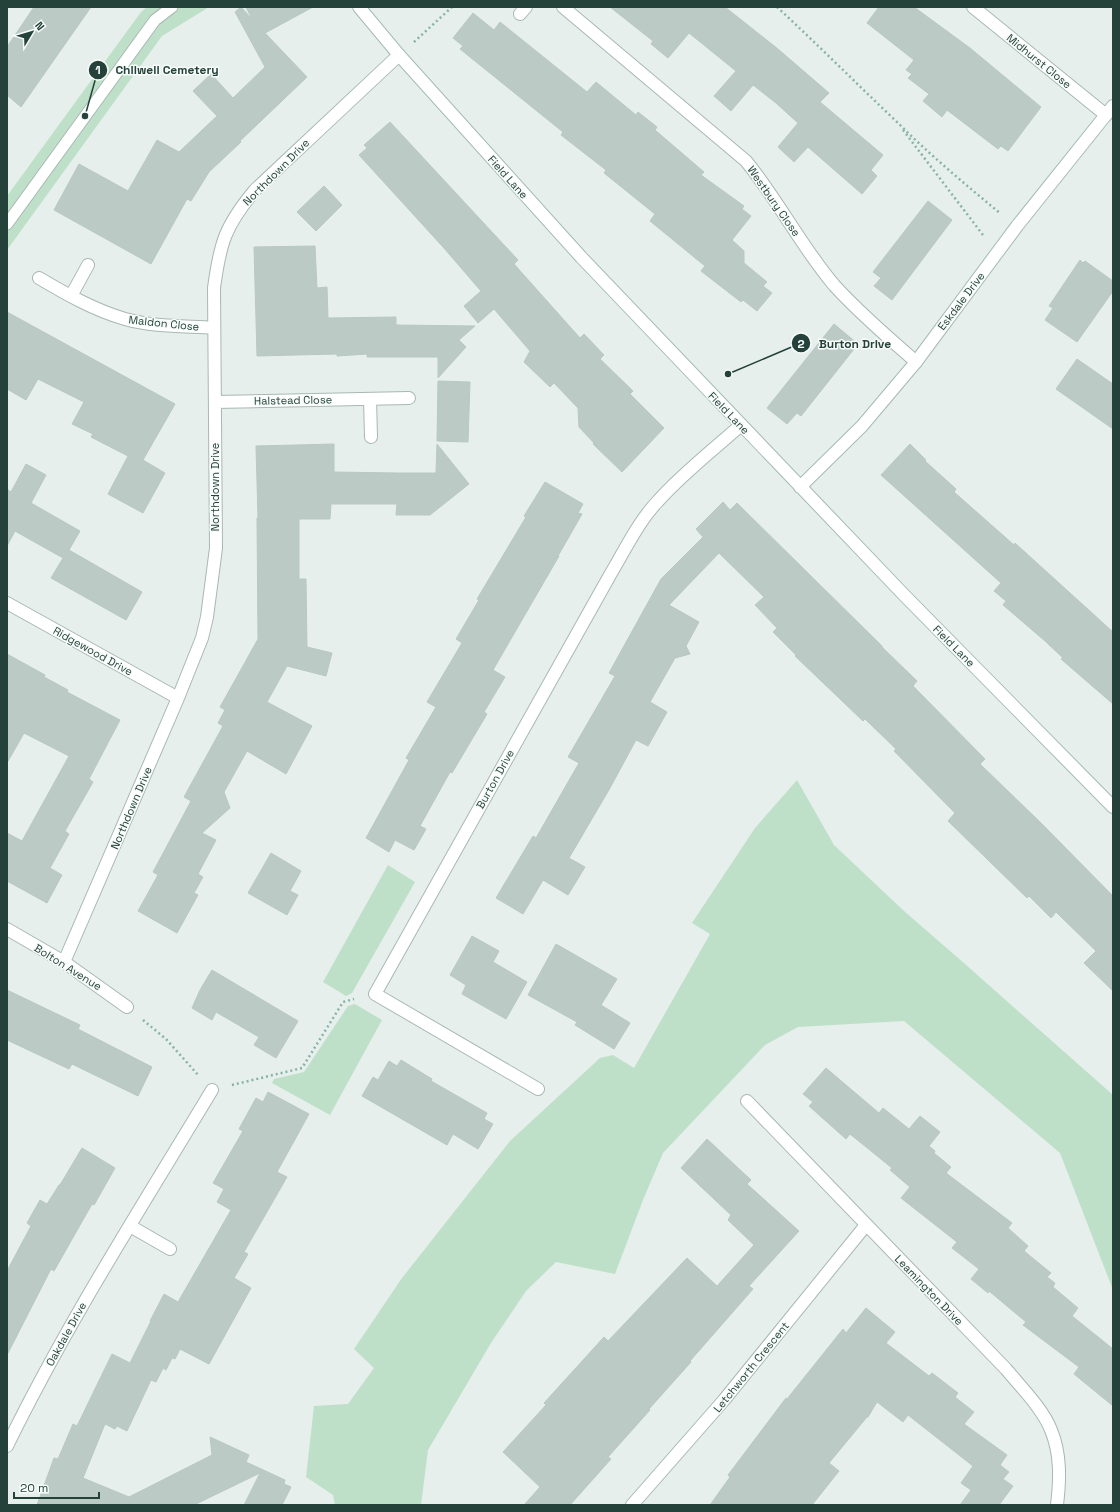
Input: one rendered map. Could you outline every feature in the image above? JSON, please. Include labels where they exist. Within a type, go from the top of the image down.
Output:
[{"type":"street","name":"Field Lane","points":[[359,7],[398,56],[575,251],[905,596],[1113,806]]},
{"type":"street","name":"Westbury Close","points":[[563,7],[746,161],[761,179],[814,258],[834,284],[862,314],[916,362]]},
{"type":"street","name":"Midhurst Close","points":[[973,7],[1109,111]]},
{"type":"street","name":"Northdown Drive","points":[[64,962],[178,698],[202,638],[210,599],[216,548],[214,288],[220,247],[226,231],[240,207],[255,190],[398,56]]},
{"type":"street","name":"Eskdale Drive","points":[[800,487],[862,426],[916,362],[1017,226],[1109,111]]},
{"type":"street","points":[[71,296],[88,265]]},
{"type":"street","name":"Maldon Close","points":[[39,278],[104,312],[126,320],[151,324],[214,328]]},
{"type":"street","name":"Halstead Close","points":[[215,402],[409,398]]},
{"type":"street","points":[[370,399],[371,437]]},
{"type":"street","name":"Burton Drive","points":[[375,994],[610,575],[642,522],[657,502],[678,480],[742,425]]},
{"type":"street","name":"Ridgewood Drive","points":[[7,603],[178,698]]},
{"type":"street","name":"Bolton Avenue","points":[[7,929],[64,962],[127,1007]]},
{"type":"street","points":[[375,994],[538,1090]]},
{"type":"street","name":"Oakdale Drive","points":[[7,1446],[30,1398],[74,1318],[212,1090]]},
{"type":"street","name":"Leamington Drive","points":[[747,1101],[1006,1369],[1036,1405],[1051,1428],[1058,1452],[1059,1476],[1057,1505]]},
{"type":"street","name":"Letchworth Crescent","points":[[632,1505],[724,1400],[866,1225]]},
{"type":"street","points":[[130,1226],[170,1249]]},
{"type":"lane","points":[[7,224],[155,20],[172,7]]},
{"type":"path","points":[[398,56],[452,7]]},
{"type":"path","points":[[777,7],[821,47],[899,124],[975,192],[1017,226]]},
{"type":"path","points":[[899,124],[997,253]]},
{"type":"path","points":[[127,1007],[166,1039],[212,1090],[302,1068],[343,1002],[375,994]]},
{"type":"green space","points":[[147,7],[209,7],[162,36],[7,250],[7,196],[141,12]]},
{"type":"green space","points":[[797,780],[834,845],[904,911],[1113,1095],[1113,1290],[1060,1153],[904,1021],[798,1027],[765,1045],[663,1153],[643,1200],[615,1274],[556,1262],[526,1291],[491,1343],[428,1450],[421,1505],[335,1505],[333,1495],[306,1477],[314,1406],[348,1404],[374,1368],[354,1349],[402,1278],[510,1141],[600,1058],[613,1055],[634,1068],[710,934],[692,923],[755,828]]},
{"type":"green space","points":[[388,865],[415,882],[352,993],[346,996],[323,982]]},
{"type":"green space","points":[[355,1004],[382,1020],[330,1115],[272,1083],[274,1079],[304,1072],[348,1006]]},
{"type":"building","points":[[34,7],[91,7],[21,107],[7,95],[7,47]]},
{"type":"building","points":[[241,7],[252,19],[246,7],[313,7],[265,33],[307,77],[209,172],[191,201],[187,199],[151,264],[54,210],[79,164],[128,191],[157,140],[179,152],[217,116],[193,91],[211,74],[233,98],[265,67],[235,12]]},
{"type":"building","points":[[610,7],[725,7],[778,49],[829,93],[820,102],[883,155],[871,170],[877,176],[862,194],[808,147],[794,162],[778,147],[798,123],[776,103],[753,85],[731,111],[714,96],[736,71],[689,33],[668,58],[651,44],[653,41]]},
{"type":"building","points":[[879,7],[914,7],[970,48],[1041,107],[1008,151],[1001,146],[998,149],[947,110],[942,117],[923,101],[929,94],[908,78],[912,74],[906,70],[914,60],[867,23]]},
{"type":"building","points":[[473,13],[494,30],[500,22],[587,92],[596,82],[636,115],[638,112],[657,127],[655,130],[704,172],[701,175],[744,206],[742,209],[751,216],[732,240],[744,251],[744,263],[767,282],[763,286],[772,293],[757,311],[743,300],[741,302],[701,271],[705,266],[650,221],[655,214],[604,173],[606,170],[561,135],[563,132],[460,49],[463,46],[453,38]]},
{"type":"building","points":[[390,122],[518,260],[514,264],[580,338],[584,334],[604,355],[600,359],[633,391],[630,394],[664,428],[622,472],[593,444],[594,443],[579,427],[578,408],[554,383],[550,387],[524,362],[530,351],[494,309],[478,323],[464,306],[481,291],[359,155],[367,148],[364,145]]},
{"type":"building","points":[[324,186],[342,205],[316,231],[297,212]]},
{"type":"building","points":[[928,201],[952,220],[892,300],[874,286],[881,278],[873,272]]},
{"type":"building","points":[[315,246],[317,288],[327,287],[328,318],[396,317],[396,325],[475,326],[459,340],[466,347],[438,378],[438,357],[367,357],[367,354],[337,356],[337,354],[257,356],[254,247]]},
{"type":"building","points":[[1080,260],[1083,263],[1085,261],[1113,281],[1113,291],[1077,342],[1045,320],[1053,308],[1049,306]]},
{"type":"building","points":[[7,312],[175,404],[143,460],[165,473],[143,513],[108,494],[128,456],[91,437],[93,434],[72,424],[84,402],[38,379],[26,400],[7,389]]},
{"type":"building","points":[[834,324],[858,344],[801,416],[797,413],[787,424],[767,408]]},
{"type":"building","points":[[1077,359],[1113,384],[1113,429],[1056,389]]},
{"type":"building","points":[[438,381],[470,382],[468,442],[437,441]]},
{"type":"building","points":[[334,444],[334,472],[436,473],[437,444],[469,484],[430,515],[396,515],[397,504],[331,504],[330,519],[299,519],[299,579],[306,579],[307,647],[332,653],[326,676],[287,666],[267,702],[312,726],[286,774],[247,751],[224,792],[230,808],[202,833],[216,840],[198,874],[203,877],[194,893],[198,895],[177,933],[138,911],[158,875],[153,872],[191,801],[184,797],[223,726],[218,723],[225,710],[220,707],[258,639],[258,518],[256,446]]},
{"type":"building","points":[[910,444],[926,460],[925,461],[956,489],[954,492],[1014,545],[1015,543],[1113,632],[1113,704],[1061,659],[1063,658],[1045,641],[1003,605],[1006,601],[994,591],[1001,583],[881,475]]},
{"type":"building","points":[[26,464],[46,475],[31,503],[80,531],[69,550],[142,592],[126,620],[51,578],[63,558],[15,531],[7,546],[7,489],[11,492]]},
{"type":"building","points":[[545,482],[583,504],[578,513],[582,514],[493,670],[505,677],[484,712],[487,714],[452,773],[450,772],[420,826],[426,829],[414,850],[395,840],[389,852],[366,838],[409,760],[406,758],[436,707],[427,702],[462,643],[456,639],[479,600],[477,599],[526,517],[524,516]]},
{"type":"building","points":[[723,502],[730,510],[737,503],[917,681],[913,686],[985,759],[980,764],[1113,896],[1113,991],[1084,963],[1096,951],[1056,912],[1051,918],[1029,896],[1027,898],[948,821],[955,813],[894,751],[896,749],[865,719],[863,721],[795,656],[796,655],[773,632],[777,628],[755,605],[764,597],[719,553],[669,605],[699,622],[686,646],[690,654],[675,658],[650,702],[667,712],[648,746],[636,740],[569,858],[585,867],[568,895],[543,880],[523,914],[496,898],[533,836],[536,838],[579,763],[568,757],[615,676],[609,673],[661,579],[703,537],[696,529]]},
{"type":"building","points":[[7,654],[45,675],[44,677],[68,690],[67,692],[120,720],[89,779],[93,782],[65,831],[69,834],[50,868],[62,875],[47,903],[7,881],[7,833],[22,841],[69,756],[24,733],[7,763]]},
{"type":"building","points":[[271,853],[301,871],[290,891],[298,895],[287,915],[248,893]]},
{"type":"building","points":[[472,936],[499,951],[493,962],[527,982],[506,1019],[462,994],[466,985],[450,975]]},
{"type":"building","points":[[556,944],[617,979],[601,1005],[630,1023],[614,1049],[575,1025],[577,1022],[528,995]]},
{"type":"building","points":[[212,970],[298,1021],[276,1058],[254,1045],[259,1037],[216,1012],[212,1020],[192,1008],[200,990]]},
{"type":"building","points":[[7,990],[80,1025],[78,1029],[152,1067],[138,1096],[72,1064],[69,1069],[7,1040]]},
{"type":"building","points":[[401,1060],[432,1079],[431,1081],[487,1113],[484,1119],[493,1124],[478,1149],[453,1134],[447,1145],[362,1096],[373,1077],[378,1080],[389,1061],[397,1066]]},
{"type":"building","points":[[826,1068],[879,1113],[883,1108],[909,1129],[920,1116],[940,1132],[929,1146],[935,1151],[934,1153],[951,1167],[946,1173],[1012,1223],[1008,1228],[1028,1246],[1024,1251],[1051,1273],[1047,1277],[1055,1283],[1053,1287],[1078,1308],[1072,1316],[1113,1349],[1113,1406],[1074,1374],[1079,1367],[1023,1325],[1026,1322],[989,1291],[988,1293],[971,1279],[979,1269],[952,1248],[957,1242],[901,1198],[910,1187],[890,1170],[892,1168],[850,1134],[846,1139],[809,1106],[813,1102],[803,1094]]},
{"type":"building","points":[[268,1092],[309,1114],[277,1172],[287,1177],[244,1252],[248,1254],[234,1278],[251,1288],[209,1364],[180,1349],[175,1359],[172,1358],[166,1370],[163,1368],[156,1382],[151,1380],[127,1431],[117,1426],[115,1429],[105,1424],[83,1478],[129,1497],[212,1455],[210,1437],[249,1455],[246,1462],[285,1480],[284,1484],[291,1487],[282,1505],[244,1505],[260,1473],[194,1505],[37,1505],[54,1458],[58,1459],[73,1424],[77,1426],[112,1354],[130,1363],[164,1294],[178,1302],[231,1210],[217,1202],[224,1189],[213,1183],[243,1131],[239,1129],[256,1098],[263,1102]]},
{"type":"building","points":[[707,1139],[751,1180],[747,1184],[799,1231],[749,1286],[753,1289],[608,1457],[611,1459],[570,1505],[524,1505],[540,1487],[503,1452],[546,1405],[544,1403],[604,1337],[608,1341],[687,1258],[717,1286],[754,1245],[728,1220],[731,1215],[681,1168]]},
{"type":"building","points":[[82,1148],[115,1168],[94,1205],[92,1204],[54,1271],[51,1269],[7,1355],[7,1271],[31,1226],[27,1223],[40,1200],[47,1204]]},
{"type":"building","points":[[866,1308],[895,1332],[886,1343],[929,1376],[932,1373],[958,1393],[955,1397],[974,1412],[964,1424],[1007,1455],[1000,1465],[1009,1472],[1003,1479],[1013,1486],[999,1505],[960,1505],[971,1490],[961,1483],[973,1466],[908,1415],[903,1422],[877,1402],[868,1417],[829,1463],[839,1471],[812,1505],[710,1505],[730,1477],[728,1475],[786,1398],[787,1399],[843,1329],[846,1333]]},
{"type":"place","name":"Chilwell Cemetery","points":[[85,116]]},
{"type":"place","name":"Burton Drive","points":[[728,374]]}]
